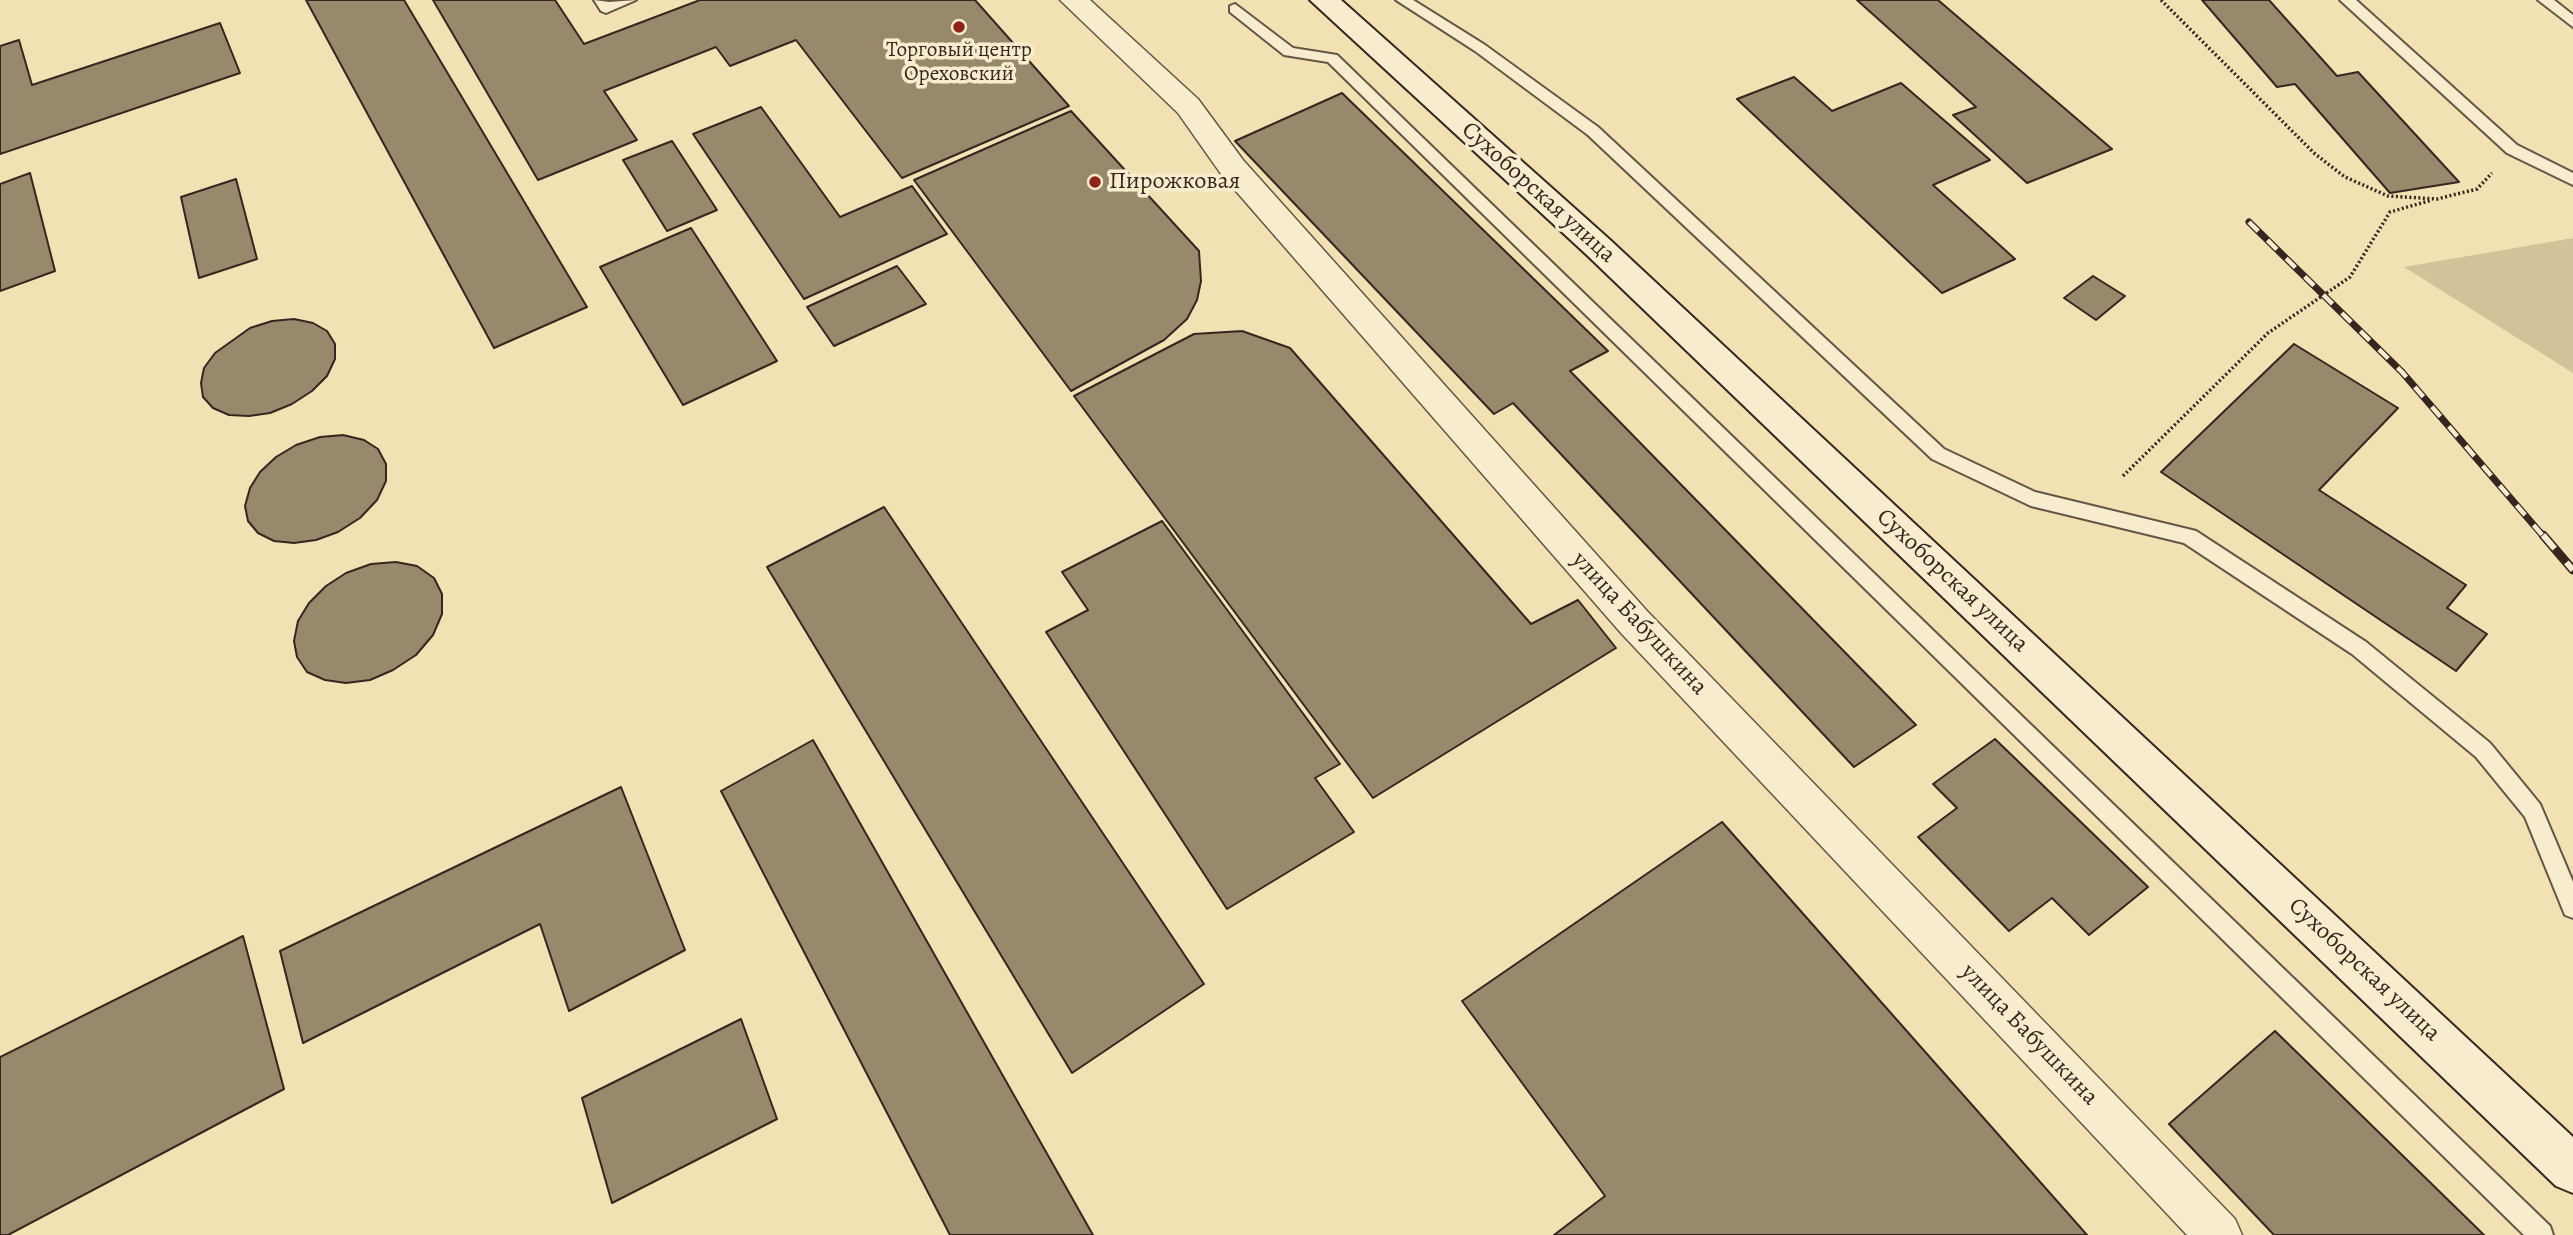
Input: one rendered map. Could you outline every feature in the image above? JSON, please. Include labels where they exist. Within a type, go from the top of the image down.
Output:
[{"type":"main road","name":"Сухоборская улица","points":[[1324,0],[1608,256],[2573,1169]]},
{"type":"street","name":"улица Бабушкина","points":[[1074,0],[1188,106],[1232,167],[1634,622],[2219,1235]]},
{"type":"lane","points":[[601,0],[606,8],[629,0]]},
{"type":"lane","points":[[1403,0],[1480,48],[1593,131],[1938,454],[2031,499],[2189,536],[2359,648],[2483,750],[2533,811],[2573,908]]},
{"type":"lane","points":[[2347,0],[2514,150],[2573,180]]},
{"type":"lane","points":[[2545,0],[2573,22]]},
{"type":"lane","points":[[1235,9],[1289,52],[1332,58],[2541,1235]]},
{"type":"path","points":[[2161,0],[2314,153],[2345,177],[2388,196],[2437,199]]},
{"type":"path","points":[[2123,476],[2268,334],[2350,277],[2390,212],[2477,189],[2514,150]]},
{"type":"shaded area","points":[[2573,238],[2573,373],[2404,267]]},
{"type":"building","points":[[306,0],[404,0],[587,307],[494,348]]},
{"type":"building","points":[[433,0],[555,0],[584,44],[700,0],[975,0],[1069,106],[902,178],[796,40],[730,66],[716,47],[604,91],[637,140],[538,180]]},
{"type":"building","points":[[1857,0],[1938,0],[2112,149],[2027,183],[1953,115],[1976,107]]},
{"type":"building","points":[[2202,0],[2269,0],[2337,76],[2358,72],[2459,182],[2390,193],[2295,84],[2277,87]]},
{"type":"building","points":[[220,23],[240,73],[0,154],[0,46],[19,40],[32,85]]},
{"type":"building","points":[[1794,77],[1832,111],[1901,83],[1990,160],[1933,185],[2015,259],[1942,293],[1737,99]]},
{"type":"building","points":[[1342,93],[1608,351],[1570,371],[1916,725],[1854,767],[1513,403],[1494,414],[1235,141]]},
{"type":"building","points":[[761,107],[840,217],[912,186],[947,234],[804,299],[693,134]]},
{"type":"building","points":[[1071,111],[1199,251],[1201,281],[1197,300],[1187,319],[1164,340],[1071,391],[914,180]]},
{"type":"building","points":[[672,141],[717,210],[667,231],[623,160]]},
{"type":"building","points":[[30,173],[55,271],[0,291],[0,184]]},
{"type":"building","points":[[236,179],[257,259],[199,278],[181,197]]},
{"type":"building","points":[[691,228],[777,361],[683,405],[600,267]]},
{"type":"building","points":[[897,266],[926,304],[834,346],[807,307]]},
{"type":"building","points":[[2093,276],[2125,296],[2096,320],[2064,298]]},
{"type":"building","points":[[294,319],[313,323],[327,331],[335,344],[335,359],[327,376],[312,391],[292,404],[270,413],[229,415],[213,408],[203,397],[201,383],[204,368],[215,353],[250,328],[272,321]]},
{"type":"building","points":[[1242,331],[1290,348],[1531,624],[1578,600],[1616,648],[1373,798],[1074,396],[1194,334]]},
{"type":"building","points":[[2294,344],[2398,408],[2319,490],[2466,585],[2447,608],[2487,634],[2456,671],[2161,472]]},
{"type":"building","points":[[343,435],[364,440],[378,449],[386,464],[386,481],[377,500],[360,518],[338,532],[316,540],[294,543],[274,541],[258,533],[248,521],[245,506],[250,488],[260,472],[276,457],[296,445],[320,437]]},
{"type":"building","points":[[884,507],[1204,984],[1072,1073],[767,567]]},
{"type":"building","points":[[1162,521],[1340,764],[1315,778],[1354,832],[1227,909],[1046,632],[1088,610],[1062,572]]},
{"type":"building","points":[[396,562],[417,566],[434,578],[442,594],[442,614],[433,635],[416,655],[393,670],[370,680],[346,683],[325,680],[307,672],[297,657],[294,641],[298,621],[309,603],[326,586],[346,573],[371,564]]},
{"type":"building","points":[[1995,739],[2148,887],[2089,935],[2052,898],[2009,931],[1918,837],[1957,808],[1933,784]]},
{"type":"building","points":[[813,740],[1093,1235],[950,1235],[721,791]]},
{"type":"building","points":[[621,787],[685,950],[569,1011],[540,924],[303,1043],[280,951]]},
{"type":"building","points":[[1722,822],[2087,1235],[1554,1235],[1605,1196],[1462,1001]]},
{"type":"building","points":[[243,936],[284,1089],[8,1235],[0,1235],[0,1057]]},
{"type":"building","points":[[741,1019],[777,1119],[612,1203],[582,1098]]},
{"type":"building","points":[[2275,1031],[2484,1235],[2274,1235],[2169,1124]]},
{"type":"railway","points":[[2249,222],[2402,372],[2544,537]]},
{"type":"railway","points":[[2543,535],[2573,570]]},
{"type":"place","name":"Торговый центр Ореховский","points":[[959,27]]},
{"type":"place","name":"Пирожковая","points":[[1095,182]]}]
